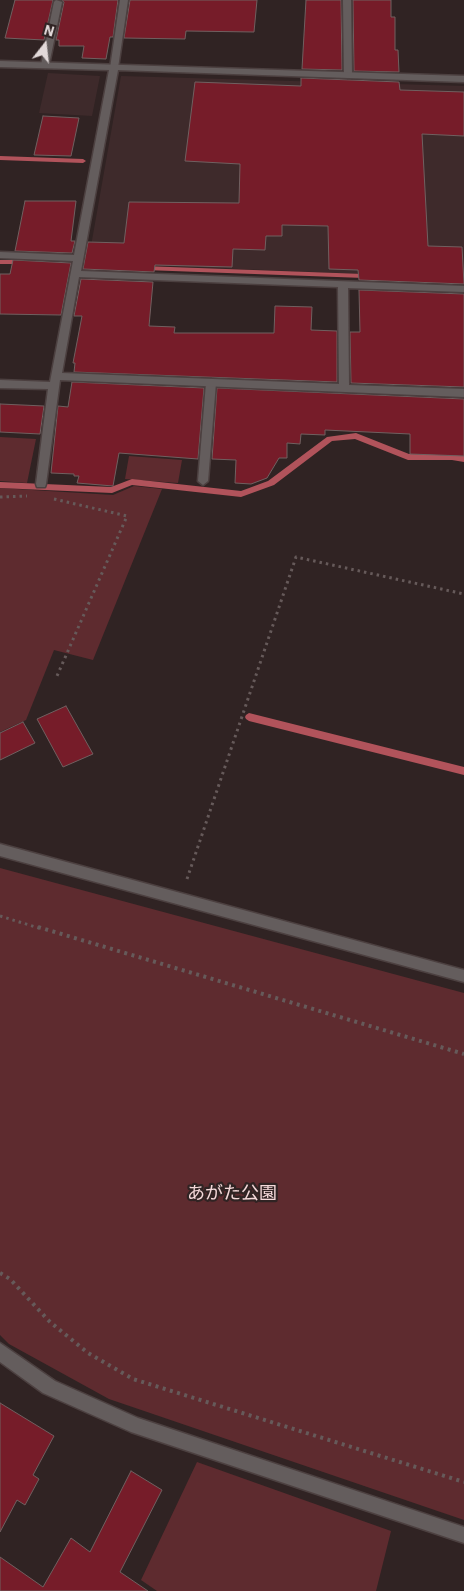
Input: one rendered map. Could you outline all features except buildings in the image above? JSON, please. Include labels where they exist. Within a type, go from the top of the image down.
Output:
[{"type":"street","points":[[41,490],[55,381],[114,68],[124,0]]},
{"type":"street","points":[[347,0],[348,75]]},
{"type":"street","points":[[45,65],[58,2]]},
{"type":"street","points":[[0,64],[464,80]]},
{"type":"street","points":[[0,255],[78,258]]},
{"type":"street","points":[[76,274],[464,289]]},
{"type":"street","points":[[343,285],[344,389]]},
{"type":"street","points":[[0,384],[55,381],[211,383],[464,393]]},
{"type":"street","points":[[202,481],[211,383]]},
{"type":"street","points":[[0,850],[464,976]]},
{"type":"street","points":[[0,1351],[9,1360],[49,1387],[137,1426],[464,1535]]},
{"type":"path","points":[[0,497],[41,490],[127,516],[57,676]]},
{"type":"path","points":[[180,898],[296,557],[464,594]]},
{"type":"path","points":[[0,916],[464,1054]]},
{"type":"path","points":[[0,1273],[10,1279],[58,1328],[88,1353],[133,1379],[464,1482]]},
{"type":"shaded area","points":[[48,73],[100,76],[92,116],[39,113]]},
{"type":"shaded area","points":[[121,76],[464,86],[464,278],[88,263]]},
{"type":"green space","points":[[0,437],[36,439],[27,483],[0,481]]},
{"type":"green space","points":[[129,456],[182,460],[178,483],[125,479]]},
{"type":"green space","points":[[134,486],[162,489],[93,660],[54,650],[26,720],[0,732],[0,488],[113,495]]},
{"type":"green space","name":"あがた公園","points":[[0,868],[464,993],[464,1520],[109,1399],[9,1344],[0,1335]]},
{"type":"green space","points":[[197,1462],[391,1531],[376,1591],[157,1591],[141,1580]]},
{"type":"waterway","points":[[0,158],[83,161]]},
{"type":"waterway","points":[[0,262],[23,262]]},
{"type":"waterway","points":[[145,268],[364,276]]},
{"type":"waterway","points":[[0,485],[112,490],[132,482],[241,494],[271,483],[330,439],[356,436],[408,457],[452,457],[464,459]]},
{"type":"waterway","points":[[249,717],[464,771]]}]
